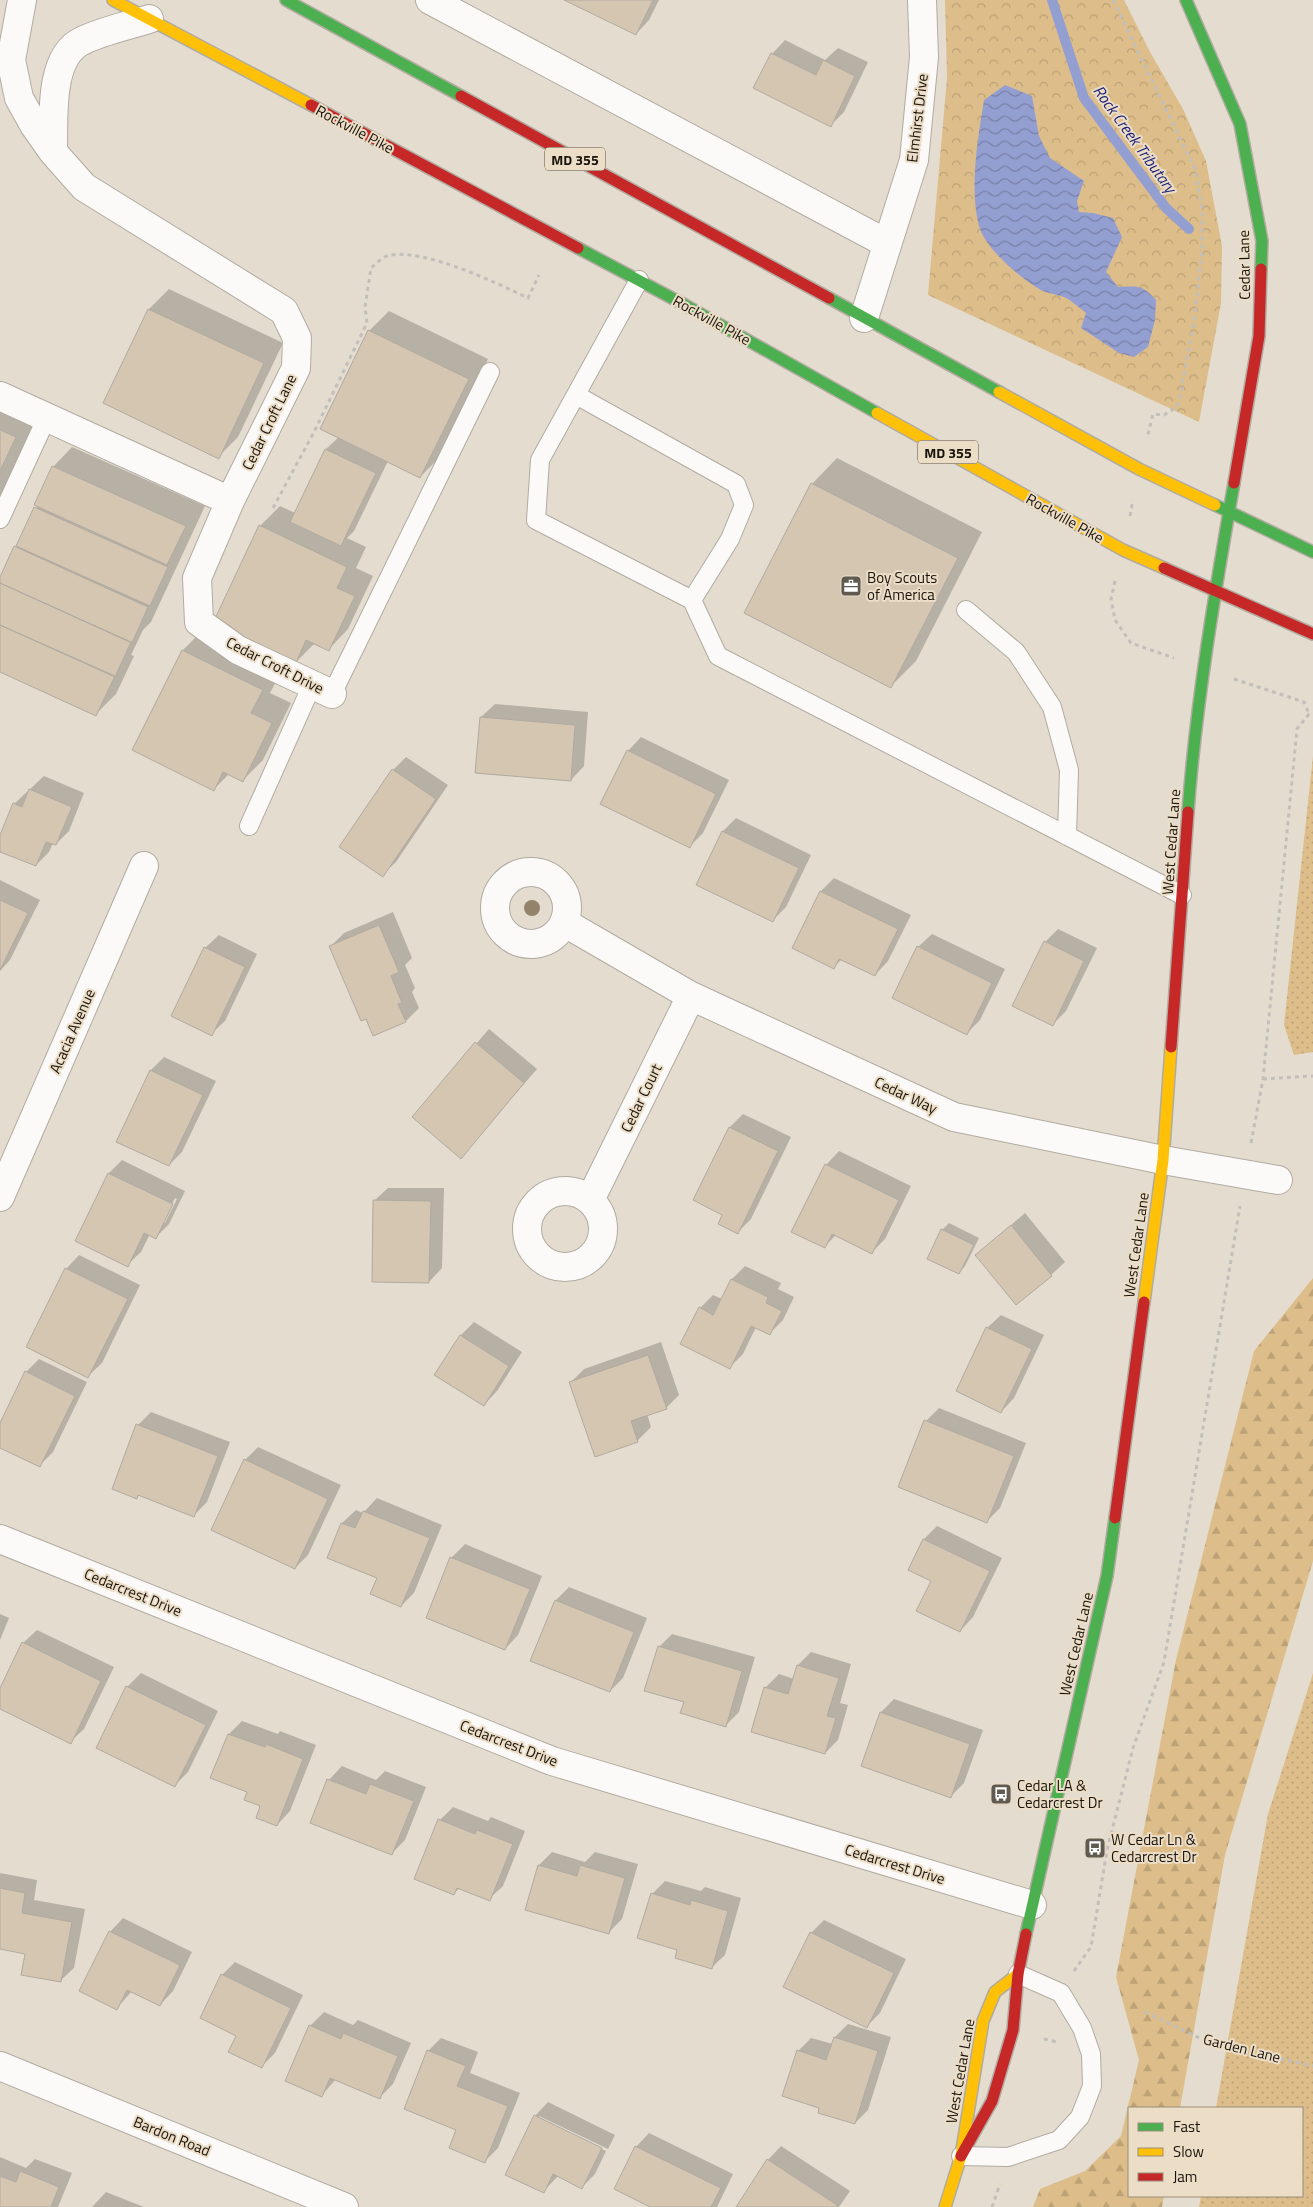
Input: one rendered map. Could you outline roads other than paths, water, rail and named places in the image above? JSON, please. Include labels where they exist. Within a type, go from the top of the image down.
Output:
[{"type":"main road","name":"Rockville Pike","points":[[113,0],[147,10],[639,280],[1123,550],[1313,634]]},
{"type":"main road","name":"MD 355","points":[[286,0],[1139,469],[1313,552]]},
{"type":"main road","name":"Cedar Lane","points":[[1186,0],[1240,124],[1262,240],[1258,336],[1228,511]]},
{"type":"main road","name":"West Cedar Lane","points":[[961,2156],[992,2101],[1013,2030],[1018,1974],[1032,1905],[1107,1576],[1163,1160],[1191,769],[1228,511]]},
{"type":"main road","name":"West Cedar Lane","points":[[945,2207],[961,2156],[982,2021],[995,1992],[1018,1974]]},
{"type":"street","name":"Cedar Croft Lane","points":[[22,0],[11,60],[13,70],[19,98],[34,126],[53,152],[84,187],[284,311],[297,338],[296,368],[230,501]]},
{"type":"street","points":[[430,0],[886,243]]},
{"type":"street","name":"Elmhirst Drive","points":[[864,318],[886,243],[914,160],[924,57],[922,0]]},
{"type":"street","points":[[53,152],[56,77],[66,56],[80,41],[147,10]]},
{"type":"street","points":[[0,396],[230,501]]},
{"type":"street","name":"Cedar Croft Drive","points":[[230,501],[197,578],[199,622],[238,650],[322,689]]},
{"type":"street","name":"Acacia Avenue","points":[[0,1197],[144,866]]},
{"type":"street","name":"Cedar Way","points":[[565,923],[692,996],[954,1117],[1163,1160],[1278,1180]]},
{"type":"street","name":"Cedar Court","points":[[590,1200],[692,996]]},
{"type":"street","name":"Cedarcrest Drive","points":[[0,1539],[552,1761],[1032,1905]]},
{"type":"street","name":"Bardon Road","points":[[0,2066],[344,2207]]},
{"type":"lane","points":[[639,280],[540,460],[536,520],[692,600],[718,656],[1182,895]]},
{"type":"lane","points":[[249,826],[490,372]]},
{"type":"lane","points":[[576,395],[736,484],[744,505],[730,539],[692,600]]},
{"type":"lane","points":[[0,519],[47,417]]},
{"type":"lane","points":[[966,610],[1016,652],[1052,707],[1069,770],[1067,836]]},
{"type":"lane","points":[[961,2156],[1008,2157],[1059,2140],[1080,2117],[1092,2086],[1091,2054],[1082,2028],[1061,1993],[1018,1974]]},
{"type":"water","points":[[1005,85],[1032,96],[1039,136],[1050,158],[1084,181],[1077,201],[1079,212],[1113,218],[1122,237],[1106,272],[1118,287],[1131,286],[1144,289],[1156,300],[1155,320],[1148,347],[1134,357],[1119,353],[1081,328],[1086,313],[1068,299],[1042,291],[1031,284],[995,252],[982,235],[976,211],[975,196],[979,130],[984,100]]},
{"type":"waterway","name":"Rock Creek Tributary","points":[[1052,0],[1084,98],[1166,208],[1189,229]]},
{"type":"place","name":"Boy Scouts of America","points":[[851,586]]},
{"type":"place","name":"Cedar LA & Cedarcrest Dr","points":[[1001,1794]]},
{"type":"place","name":"W Cedar Ln & Cedarcrest Dr","points":[[1095,1848]]}]
